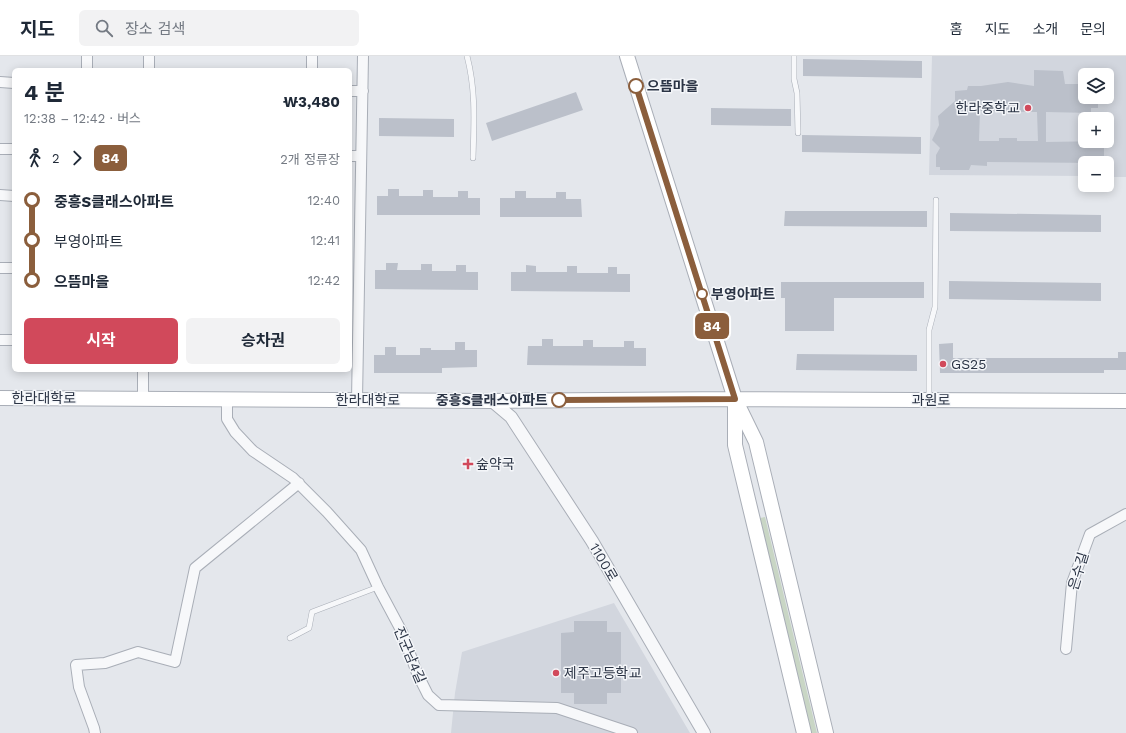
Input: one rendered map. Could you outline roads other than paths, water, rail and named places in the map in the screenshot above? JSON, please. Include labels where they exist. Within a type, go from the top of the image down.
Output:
[{"type":"main road","points":[[627,56],[735,399],[756,442],[826,733]]},
{"type":"main road","name":"한라대학로","points":[[0,398],[492,401],[735,399]]},
{"type":"main road","points":[[735,399],[735,445],[804,733]]},
{"type":"main road","name":"과원로","points":[[735,399],[1126,401]]},
{"type":"street","points":[[87,56],[87,68]]},
{"type":"street","points":[[149,56],[149,68]]},
{"type":"street","points":[[312,56],[312,68]]},
{"type":"street","points":[[357,400],[354,337],[355,272],[360,202],[363,56]]},
{"type":"street","points":[[0,82],[12,83]]},
{"type":"street","points":[[352,91],[363,91]]},
{"type":"street","points":[[0,149],[12,149]]},
{"type":"street","points":[[352,156],[361,156]]},
{"type":"street","points":[[0,195],[12,196]]},
{"type":"street","points":[[352,202],[360,202]]},
{"type":"street","points":[[0,268],[12,268]]},
{"type":"street","points":[[0,340],[12,340]]},
{"type":"street","points":[[143,372],[143,398]]},
{"type":"street","name":"진군남4길","points":[[227,400],[227,419],[235,432],[253,451],[299,483],[361,550],[378,587],[402,632],[417,673],[428,695],[438,704],[557,708],[632,733]]},
{"type":"street","name":"1100로","points":[[492,401],[511,417],[592,541],[704,733]]},
{"type":"street","points":[[95,733],[79,687],[76,664],[105,663],[138,652],[175,662],[195,568],[299,483]]},
{"type":"street","name":"은수길","points":[[1066,649],[1072,584],[1090,534],[1126,514]]},
{"type":"lane","points":[[466,56],[471,71],[474,99],[473,158]]},
{"type":"lane","points":[[794,56],[798,133]]},
{"type":"lane","points":[[929,400],[929,330],[935,307],[936,200]]},
{"type":"lane","points":[[290,638],[309,628],[312,612],[378,587]]},
{"type":"place","name":"으뜸마을","points":[[636,86]]},
{"type":"place","name":"한라중학교","points":[[1028,108]]},
{"type":"place","name":"부영아파트","points":[[702,294]]},
{"type":"place","name":"GS25","points":[[943,364]]},
{"type":"place","name":"중흥S클래스아파트","points":[[559,400]]},
{"type":"place","name":"숲약국","points":[[468,464]]},
{"type":"place","name":"제주고등학교","points":[[556,673]]}]
